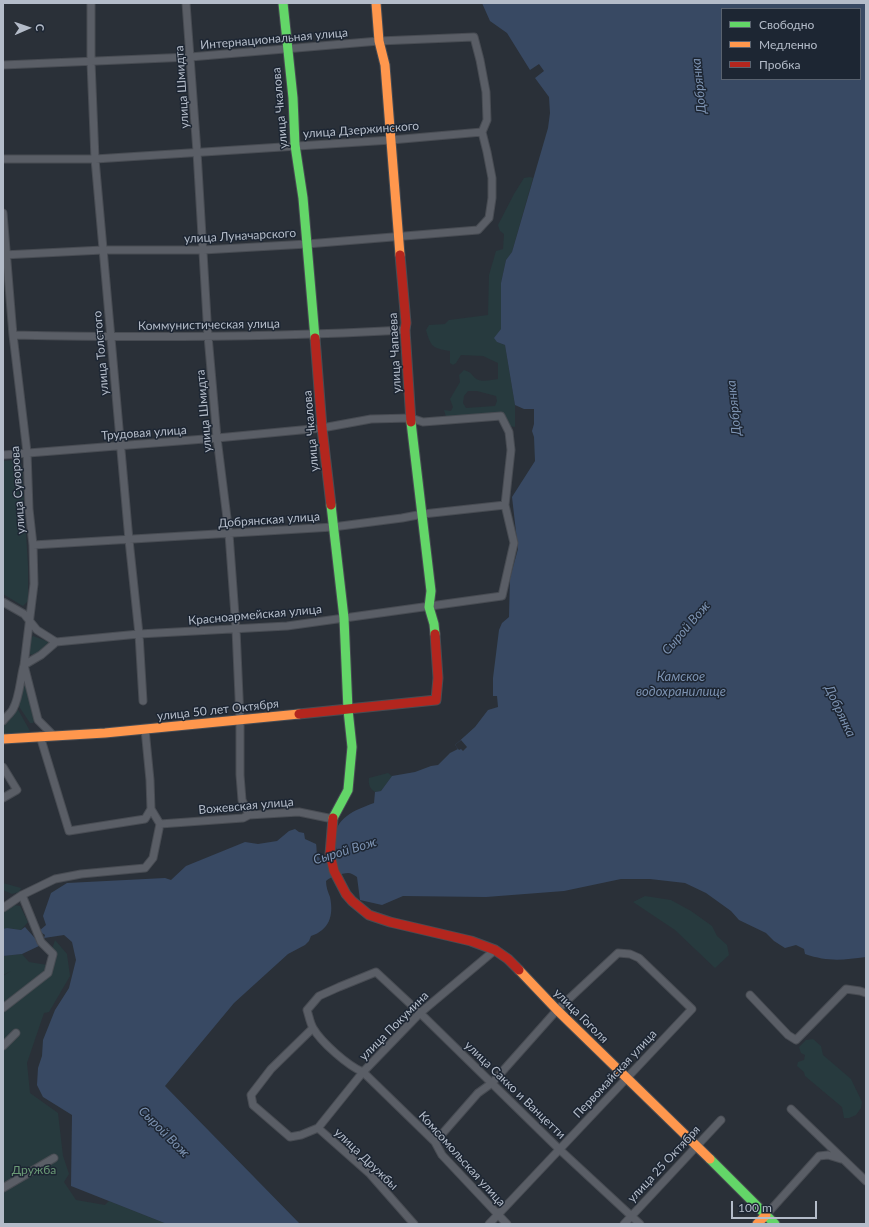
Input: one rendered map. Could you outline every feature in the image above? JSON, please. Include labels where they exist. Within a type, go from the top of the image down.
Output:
[{"type":"street","name":"улица Толстого","points":[[91,3],[91,62],[95,159],[120,445],[139,634],[143,700]]},
{"type":"street","name":"улица Шмидта","points":[[186,3],[198,152],[208,336],[217,438],[229,534],[236,629],[240,719],[240,775],[242,800],[249,815]]},
{"type":"street","name":"улица Чкалова","points":[[282,3],[293,98],[295,145],[303,198],[322,428],[344,618],[348,710],[352,747],[348,790],[333,819],[330,854],[332,866],[338,881]]},
{"type":"street","name":"улица Чапаева","points":[[376,3],[379,42],[385,65],[406,323],[405,330],[411,418],[431,591],[429,607],[434,624],[438,678],[436,700]]},
{"type":"street","name":"Интернациональная улица","points":[[3,65],[190,57],[379,42],[474,37],[486,92],[487,120],[482,132]]},
{"type":"street","name":"улица Дзержинского","points":[[3,159],[95,159],[391,140],[482,132]]},
{"type":"street","name":"улица Луначарского","points":[[5,255],[103,250],[204,250],[307,244],[478,230],[489,218],[492,198],[492,178],[482,132]]},
{"type":"street","name":"улица Суворова","points":[[3,213],[5,255],[13,335],[27,452],[29,509],[33,545],[34,584],[24,665],[38,720],[53,735]]},
{"type":"street","name":"Коммунистическая улица","points":[[13,335],[110,337],[315,335],[405,330]]},
{"type":"street","name":"Трудовая улица","points":[[3,455],[322,428],[371,419],[411,418],[423,422],[501,416],[509,432],[511,450],[505,505]]},
{"type":"street","name":"Добрянская улица","points":[[33,545],[333,527],[423,514],[505,505]]},
{"type":"street","name":"Красноармейская улица","points":[[56,642],[139,634],[287,626],[502,596],[514,543],[505,505]]},
{"type":"street","points":[[3,602],[24,614],[30,619],[37,630],[56,642],[41,655],[24,665],[20,680],[19,694],[13,709],[3,721]]},
{"type":"street","name":"улица 50 лет Октября","points":[[3,739],[105,733],[240,719],[348,710],[436,700]]},
{"type":"street","points":[[3,908],[22,895],[55,879],[81,874],[145,868],[154,858],[160,824],[151,809],[145,729]]},
{"type":"street","points":[[40,736],[69,831],[145,819],[151,809]]},
{"type":"street","points":[[3,767],[17,790],[3,798]]},
{"type":"street","name":"Вожевская улица","points":[[160,824],[243,818],[249,815],[300,812],[333,819]]},
{"type":"street","name":"улица Гоголя","points":[[338,881],[352,901],[369,915],[390,922],[471,941],[495,950],[508,959],[557,1010],[775,1224]]},
{"type":"street","points":[[3,1008],[48,973],[53,954],[41,942],[22,895]]},
{"type":"street","name":"улица Покумина","points":[[318,1128],[363,1072],[420,1013],[495,950]]},
{"type":"street","name":"Первомайская улица","points":[[489,1224],[559,1148],[692,1009],[639,958],[630,954],[618,953],[557,1010]]},
{"type":"street","name":"улица Сакко и Ванцетти","points":[[313,1028],[307,1010],[319,996],[376,972],[640,1224]]},
{"type":"street","points":[[750,995],[788,1035],[796,1040],[846,989],[866,993]]},
{"type":"street","points":[[435,1142],[478,1093],[492,1083],[557,1010]]},
{"type":"street","points":[[313,1028],[271,1070],[251,1095],[253,1105],[290,1137],[301,1135],[318,1128]]},
{"type":"street","name":"Комсомольская улица","points":[[313,1028],[327,1045],[354,1068],[363,1072],[435,1142],[442,1155],[507,1224]]},
{"type":"street","points":[[3,1046],[16,1033]]},
{"type":"street","points":[[791,1109],[866,1181]]},
{"type":"street","name":"улица 25 Октября","points":[[624,1224],[721,1120]]},
{"type":"street","name":"улица Дружбы","points":[[318,1128],[370,1174],[414,1224]]},
{"type":"street","points":[[757,1224],[819,1156],[828,1155],[843,1159]]},
{"type":"street","points":[[3,1188],[54,1158]]},
{"type":"green space","points":[[524,178],[533,178],[512,252],[506,260],[501,283],[501,329],[497,342],[505,345],[515,405],[515,427],[509,426],[501,414],[446,417],[444,410],[451,411],[453,407],[450,399],[460,382],[459,375],[464,370],[470,373],[477,380],[486,381],[498,379],[498,363],[483,356],[461,355],[453,365],[450,363],[450,351],[433,346],[429,340],[426,330],[429,325],[445,324],[449,320],[488,315],[489,275],[496,251],[503,249],[504,234],[500,231],[498,225]],"holes":[[[468,391],[477,391],[496,396],[497,401],[495,406],[466,408],[463,403],[464,396]]]},
{"type":"green space","points":[[15,460],[22,466],[28,566],[28,601],[23,606],[3,594],[3,461]]},
{"type":"green space","points":[[33,636],[49,642],[49,646],[33,655],[30,654],[30,638]]},
{"type":"green space","points":[[23,676],[25,676],[35,719],[33,723],[30,723],[18,705],[23,689]]},
{"type":"green space","points":[[16,706],[30,731],[27,734],[3,734],[3,727],[11,717]]},
{"type":"green space","points":[[388,773],[392,776],[381,791],[373,791],[370,786],[369,778]]},
{"type":"green space","points":[[3,883],[21,888],[19,892],[12,894],[3,890]]},
{"type":"green space","points":[[645,896],[671,900],[691,911],[712,926],[717,936],[727,945],[729,955],[715,968],[675,930],[633,902]]},
{"type":"green space","points":[[14,905],[20,906],[28,922],[21,930],[7,928],[3,930],[3,912]]},
{"type":"green space","name":"Дружба","points":[[55,940],[67,954],[70,976],[49,1012],[44,1013],[27,1063],[30,1093],[58,1113],[63,1156],[69,1174],[64,1182],[76,1200],[105,1205],[109,1201],[167,1224],[3,1224],[3,976],[11,971],[3,975],[3,956],[22,954],[29,962],[47,965]]},
{"type":"green space","points":[[813,1039],[821,1046],[823,1055],[851,1079],[862,1102],[861,1108],[856,1115],[849,1118],[844,1118],[842,1107],[805,1076],[804,1072],[797,1066],[798,1062],[804,1060],[805,1055],[801,1053],[799,1047],[806,1040]]},
{"type":"water","name":"Камское водохранилище","points":[[482,3],[866,3],[866,957],[828,959],[813,957],[805,954],[804,949],[796,945],[785,948],[774,941],[766,933],[739,920],[731,911],[706,893],[685,883],[650,879],[621,879],[564,891],[486,897],[403,896],[382,905],[360,900],[356,876],[348,873],[330,878],[326,881],[330,897],[331,910],[329,921],[326,926],[311,936],[305,945],[288,954],[234,1003],[165,1086],[300,1224],[167,1224],[71,1186],[72,1115],[43,1097],[37,1085],[38,1068],[42,1056],[43,1040],[55,1010],[69,988],[76,960],[72,942],[64,935],[44,938],[45,935],[39,931],[46,925],[43,916],[51,893],[67,883],[165,878],[171,880],[186,866],[245,842],[258,844],[277,841],[289,831],[295,829],[304,833],[305,839],[316,844],[317,853],[322,860],[339,857],[335,844],[335,834],[341,821],[353,812],[374,803],[375,792],[381,791],[392,776],[415,772],[438,765],[450,753],[458,749],[455,745],[475,727],[488,710],[498,707],[497,696],[493,696],[493,678],[499,630],[502,623],[509,617],[510,578],[518,549],[512,497],[535,461],[534,437],[532,431],[534,424],[534,409],[524,409],[515,405],[505,345],[497,342],[494,338],[501,329],[501,283],[506,260],[512,252],[548,128],[550,113],[549,97],[535,78],[544,71],[539,64],[530,70],[507,33],[490,21]]},
{"type":"water","points":[[25,927],[41,945],[22,954],[3,956],[3,929],[7,928],[21,930]]},
{"type":"pier","points":[[461,740],[467,747],[463,751],[461,749],[459,750],[455,745]]},
{"type":"traffic: fast","points":[[283,3],[293,98],[295,145],[303,198],[315,338]]},
{"type":"traffic: fast","points":[[411,422],[431,591],[429,607],[435,634]]},
{"type":"traffic: fast","points":[[331,505],[344,618],[348,710],[352,747],[348,790],[333,818]]},
{"type":"traffic: fast","points":[[710,1159],[775,1224]]},
{"type":"traffic: slow","points":[[376,3],[379,41],[385,65],[400,255]]},
{"type":"traffic: slow","points":[[3,739],[105,733],[299,714]]},
{"type":"traffic: slow","points":[[519,970],[557,1010],[710,1159]]},
{"type":"traffic: slow","points":[[757,1224],[766,1215]]},
{"type":"traffic: jam","points":[[400,255],[406,323],[405,330],[411,422]]},
{"type":"traffic: jam","points":[[315,338],[322,428],[331,505]]},
{"type":"traffic: jam","points":[[299,714],[436,700],[438,678],[435,634]]},
{"type":"traffic: jam","points":[[333,818],[330,854],[334,871],[346,894],[369,915],[390,922],[471,941],[495,950],[508,959],[519,970]]},
{"type":"water label","name":"Добрянка","points":[[699,86]]},
{"type":"water label","name":"Добрянка","points":[[734,408]]},
{"type":"water label","name":"Сырой Вож","points":[[686,628]]},
{"type":"water label","name":"Добрянка","points":[[840,711]]},
{"type":"water label","name":"Сырой Вож","points":[[345,851]]},
{"type":"water label","name":"Сырой Вож","points":[[164,1132]]}]
